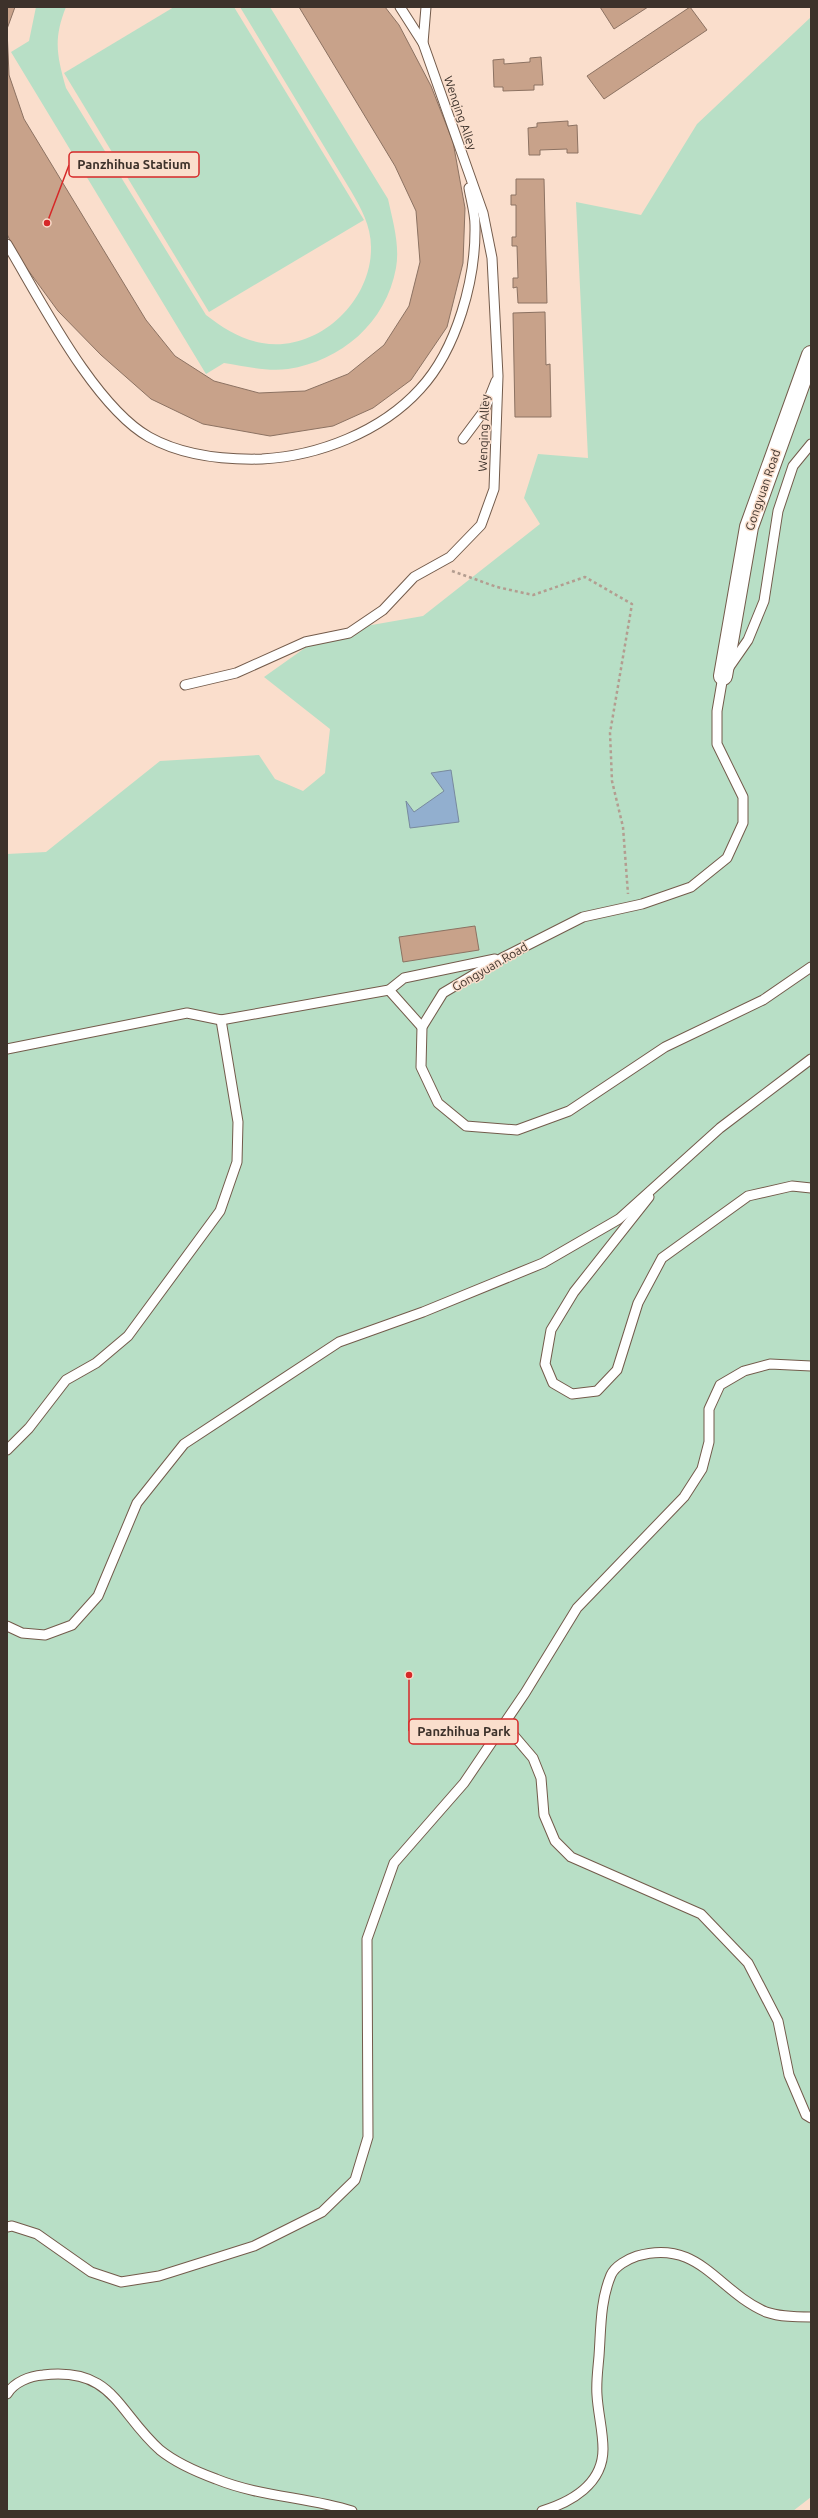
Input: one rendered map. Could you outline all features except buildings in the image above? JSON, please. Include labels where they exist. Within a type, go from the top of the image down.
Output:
[{"type":"street","name":"Gongyuan Road","points":[[723,676],[749,527],[811,355]]},
{"type":"lane","points":[[400,7],[423,44]]},
{"type":"lane","name":"Wenqing Alley","points":[[185,685],[236,673],[304,642],[349,633],[383,610],[414,578],[450,557],[481,524],[494,489],[498,376],[492,258],[483,213],[466,170],[423,44],[426,7]]},
{"type":"lane","points":[[7,244],[86,372],[116,410],[148,436],[192,454],[236,460],[287,458],[332,446],[379,423],[420,389],[451,344],[469,285],[475,224],[466,170]]},
{"type":"lane","points":[[463,439],[484,411],[498,376]]},
{"type":"lane","name":"Gongyuan Road","points":[[422,1027],[443,994],[502,958],[583,917],[629,907],[691,887],[727,858],[743,823],[742,797],[717,744],[717,711],[723,676],[748,640],[764,601],[778,511],[793,466],[811,444]]},
{"type":"lane","points":[[7,1049],[186,1013],[221,1020],[389,990],[404,978],[502,958]]},
{"type":"lane","points":[[389,990],[422,1027],[421,1067],[438,1103],[466,1126],[517,1130],[569,1111],[665,1047],[763,1000],[811,967]]},
{"type":"lane","points":[[7,1450],[29,1428],[66,1380],[96,1363],[128,1336],[220,1211],[237,1162],[238,1122],[221,1020]]},
{"type":"lane","points":[[7,1626],[22,1633],[45,1635],[72,1625],[98,1596],[137,1503],[184,1444],[339,1342],[423,1312],[543,1263],[619,1219],[720,1128],[811,1059]]},
{"type":"lane","points":[[666,1176],[574,1292],[551,1330],[545,1364],[553,1383],[572,1394],[597,1391],[617,1370],[638,1303],[662,1258],[748,1196],[792,1186],[811,1188]]},
{"type":"lane","points":[[7,2228],[12,2226],[37,2234],[91,2272],[121,2282],[159,2276],[254,2246],[322,2212],[355,2180],[368,2137],[367,1939],[394,1863],[464,1782],[504,1724],[577,1608],[684,1497],[702,1469],[709,1442],[709,1409],[720,1385],[744,1371],[770,1364],[811,1366]]},
{"type":"lane","points":[[504,1724],[533,1758],[541,1778],[544,1815],[555,1841],[571,1857],[700,1914],[748,1963],[778,2021],[789,2075],[806,2115],[811,2118]]},
{"type":"lane","points":[[542,2511],[565,2504],[587,2488],[599,2469],[603,2450],[596,2393],[603,2297],[612,2274],[628,2259],[651,2252],[675,2252],[698,2262],[745,2300],[767,2312],[794,2318],[811,2317]]},
{"type":"lane","points":[[7,2394],[11,2388],[32,2376],[58,2373],[83,2376],[107,2388],[125,2408],[142,2433],[161,2451],[187,2466],[218,2480],[251,2490],[352,2511]]},
{"type":"path","points":[[434,566],[497,587],[533,595],[586,577],[632,604],[610,733],[612,781],[623,827],[629,907]]},
{"type":"green space","points":[[36,7],[66,7],[59,29],[58,48],[60,66],[66,88],[206,315],[225,329],[246,339],[262,343],[283,344],[302,340],[321,332],[338,319],[351,304],[362,287],[369,267],[371,239],[365,218],[351,191],[240,7],[270,7],[388,199],[397,242],[396,268],[391,288],[382,306],[371,322],[358,336],[343,348],[326,358],[307,365],[288,369],[272,370],[224,363],[206,374],[11,52],[29,41]]},
{"type":"green space","points":[[174,7],[234,7],[364,220],[209,312],[64,73]]},
{"type":"green space","points":[[811,17],[811,2497],[793,2511],[7,2511],[7,854],[46,852],[160,761],[259,755],[275,779],[303,791],[325,773],[330,729],[264,677],[326,633],[423,616],[540,524],[524,498],[538,454],[588,458],[576,202],[641,215],[697,124]]},
{"type":"water","points":[[451,770],[459,822],[410,828],[406,801],[414,812],[444,791],[431,773]]},
{"type":"place","name":"Panzhihua Statium","points":[[47,223]]},
{"type":"place","name":"Panzhihua Park","points":[[409,1675]]}]
